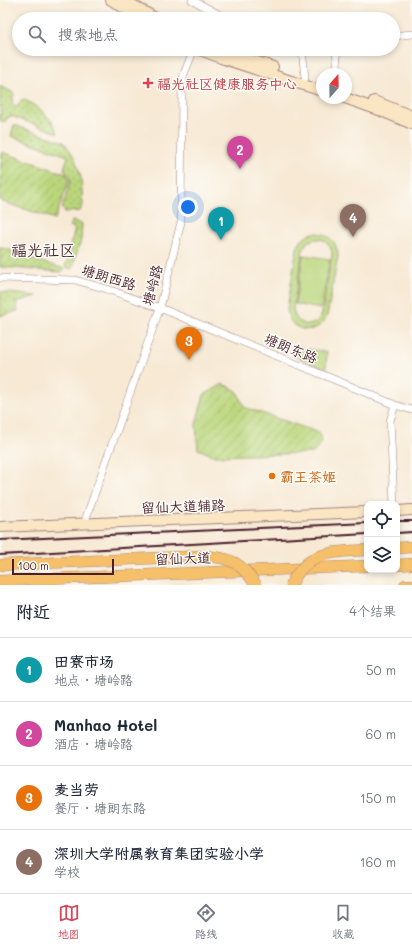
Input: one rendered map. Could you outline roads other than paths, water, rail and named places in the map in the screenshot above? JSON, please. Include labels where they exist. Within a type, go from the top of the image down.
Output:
[{"type":"main road","points":[[111,0],[131,12]]},
{"type":"main road","points":[[124,0],[145,12]]},
{"type":"main road","points":[[216,56],[316,88]]},
{"type":"main road","points":[[239,56],[316,82]]},
{"type":"main road","points":[[352,93],[412,116]]},
{"type":"main road","points":[[352,101],[412,124]]},
{"type":"main road","points":[[400,111],[408,111],[412,109]]},
{"type":"main road","points":[[400,505],[412,505]]},
{"type":"main road","name":"留仙大道辅路","points":[[0,521],[364,506]]},
{"type":"main road","points":[[400,511],[412,510]]},
{"type":"main road","name":"留仙大道辅路","points":[[0,527],[364,512]]},
{"type":"main road","points":[[400,548],[412,548]]},
{"type":"main road","points":[[291,585],[300,570],[308,562],[316,558],[337,552],[364,550]]},
{"type":"main road","points":[[0,565],[214,556],[234,562],[242,567],[250,574],[256,585]]},
{"type":"main road","points":[[400,565],[412,564]]},
{"type":"main road","name":"留仙大道","points":[[0,580],[364,566]]},
{"type":"main road","points":[[405,585],[412,585]]},
{"type":"street","points":[[192,0],[215,12]]},
{"type":"street","points":[[400,35],[412,34]]},
{"type":"street","name":"塘岭路","points":[[86,518],[160,308],[182,222],[182,83],[191,56]]},
{"type":"street","points":[[303,56],[305,78]]},
{"type":"street","points":[[337,56],[338,68]]},
{"type":"street","name":"塘朗西路","points":[[0,278],[75,280],[107,288],[160,308]]},
{"type":"street","name":"塘朗东路","points":[[160,308],[396,406],[412,410]]},
{"type":"street","points":[[394,501],[390,421],[396,406]]},
{"type":"railway","points":[[400,521],[412,521]]},
{"type":"railway","points":[[0,540],[364,523]]},
{"type":"railway","points":[[400,533],[412,532]]},
{"type":"railway","points":[[0,555],[364,534]]},
{"type":"place","name":"福光社区健康服务中心","points":[[148,83]]},
{"type":"place","name":"Manhao Hotel","points":[[240,169]]},
{"type":"place","name":"深圳大学附属教育集团实验小学","points":[[353,237]]},
{"type":"place","name":"田寮市场","points":[[221,240]]},
{"type":"place","name":"麦当劳","points":[[189,360]]},
{"type":"place","name":"霸王茶姬","points":[[272,476]]},
{"type":"district","name":"福光社区","points":[[43,249]]}]
